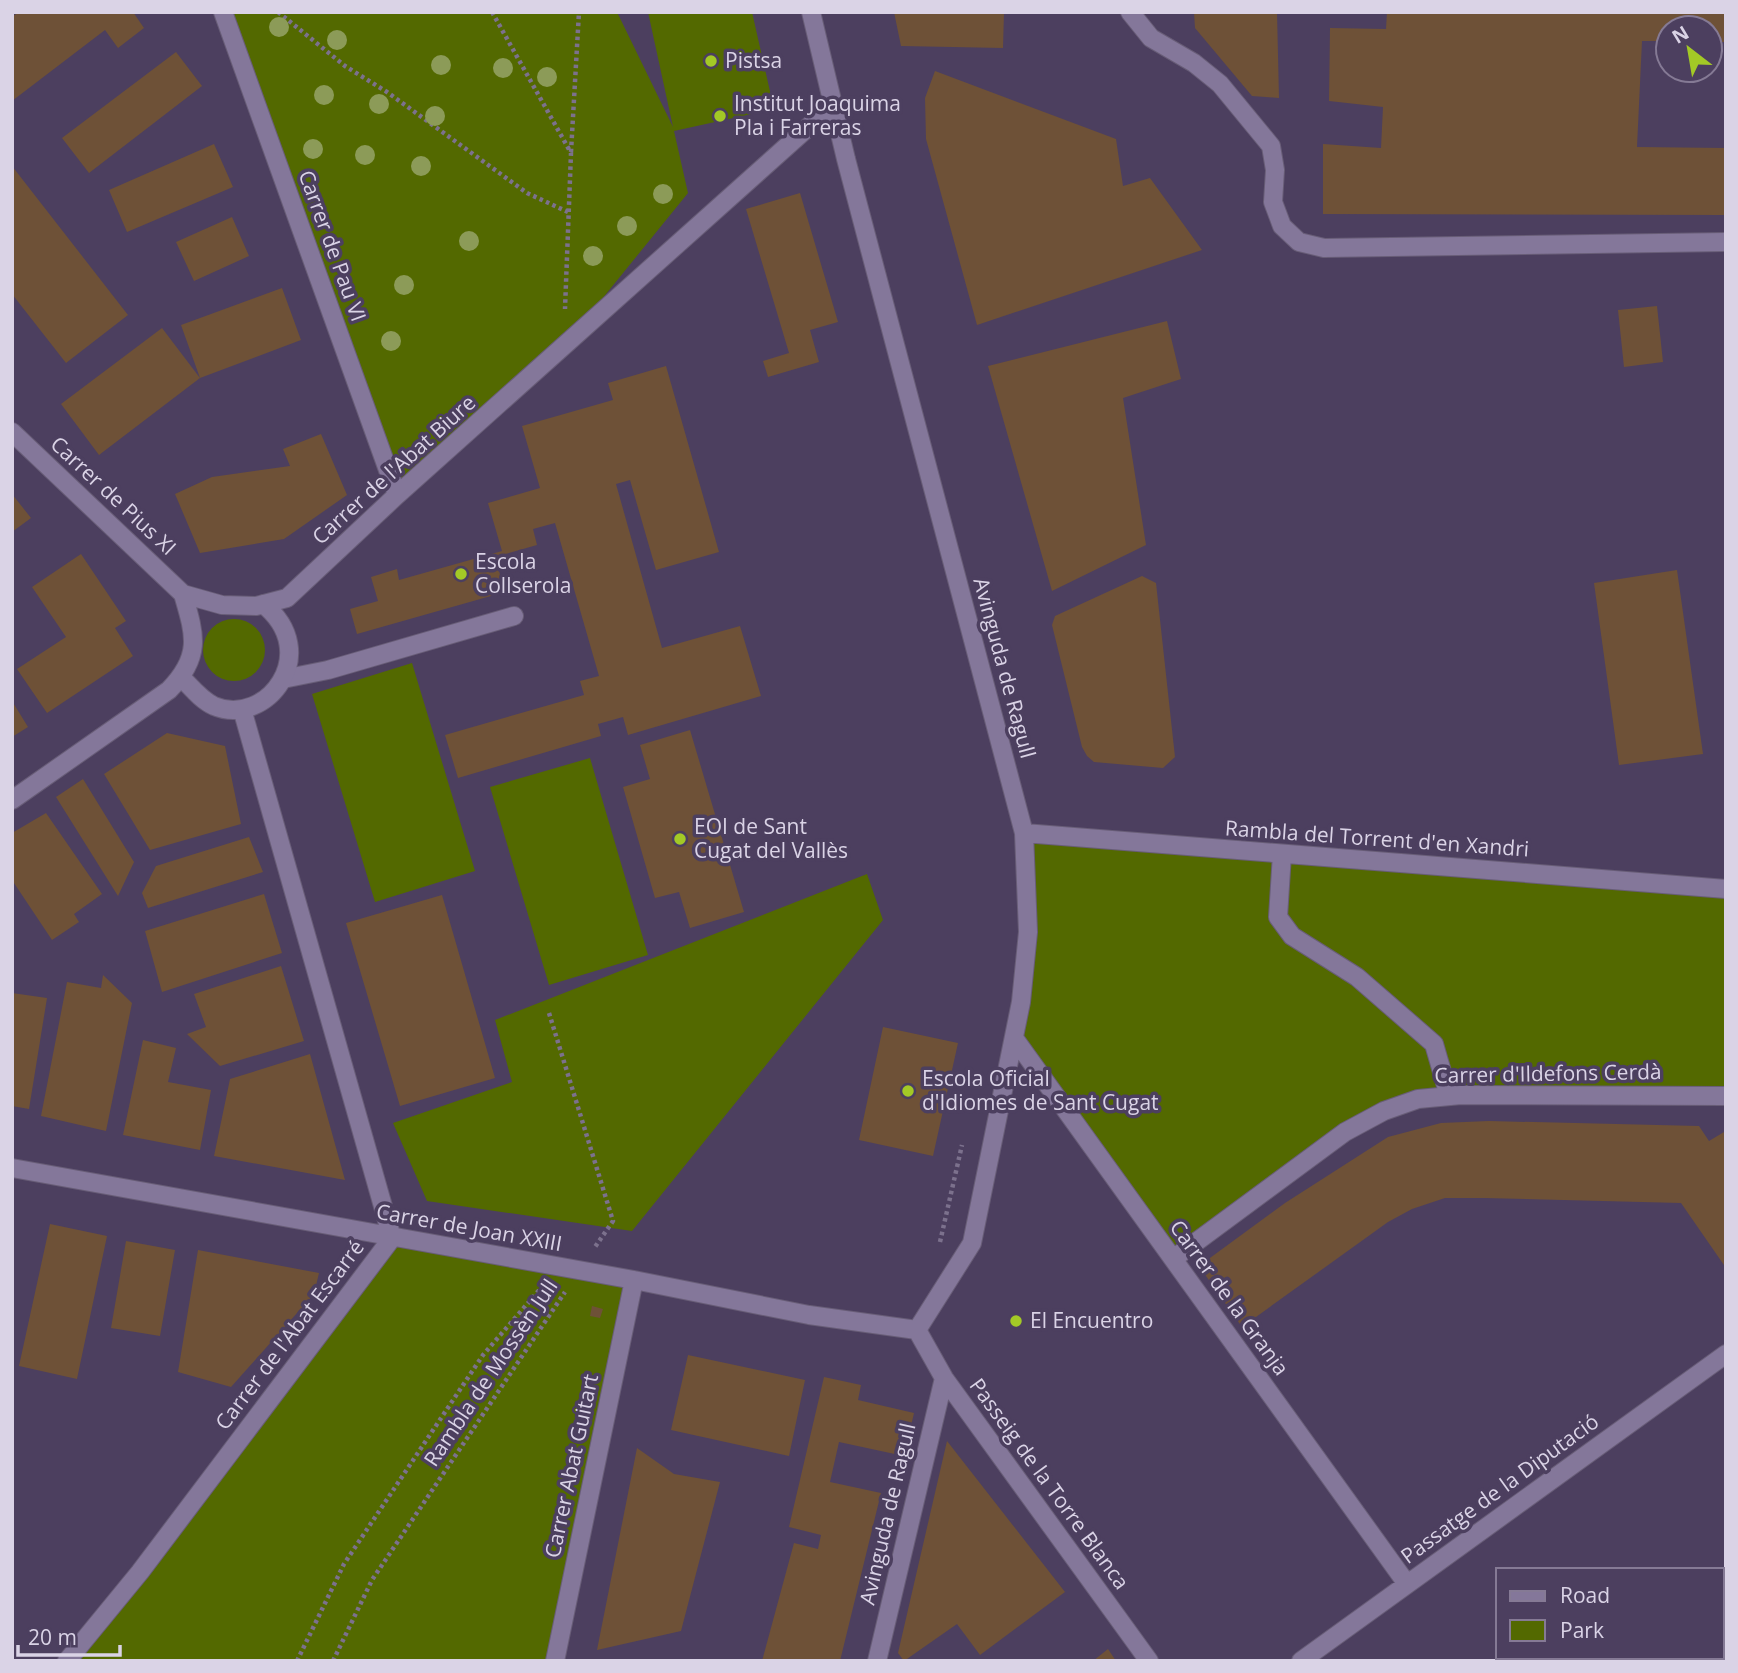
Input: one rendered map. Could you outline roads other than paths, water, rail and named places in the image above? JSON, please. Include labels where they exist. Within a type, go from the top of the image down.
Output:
[{"type":"street","name":"Carrer de Pau VI","points":[[223,12],[397,495]]},
{"type":"street","name":"Avinguda de Ragull","points":[[811,12],[833,106],[1024,833],[1028,932],[1014,1038],[972,1243],[917,1331]]},
{"type":"street","points":[[1129,12],[1151,38],[1194,62],[1220,84],[1271,146],[1275,170],[1273,202],[1282,226],[1299,242],[1324,248],[1726,242]]},
{"type":"street","name":"Carrer de l'Abat Biure","points":[[183,594],[222,605],[263,604],[287,598],[397,495],[833,106]]},
{"type":"street","name":"Carrer de Pius XI","points":[[12,432],[183,594]]},
{"type":"street","points":[[12,800],[169,690],[187,671],[195,644],[183,594]]},
{"type":"street","points":[[181,677],[203,699],[216,707],[242,709],[260,701],[283,679],[290,661],[287,633],[263,604]]},
{"type":"street","points":[[283,679],[328,670],[514,616]]},
{"type":"street","name":"Carrer de l'Abat Escarré","points":[[67,1661],[140,1572],[392,1238],[242,709]]},
{"type":"street","name":"Rambla del Torrent d'en Xandri","points":[[1024,833],[1726,889]]},
{"type":"street","points":[[1282,854],[1278,917],[1292,936],[1357,977],[1434,1044],[1449,1096]]},
{"type":"street","name":"Carrer de la Granja","points":[[1014,1038],[1407,1584]]},
{"type":"street","name":"Carrer d'Ildefons Cerdà","points":[[1173,1259],[1345,1132],[1407,1103],[1449,1096],[1724,1095]]},
{"type":"street","name":"Carrer de Joan XXIII","points":[[12,1168],[634,1280],[808,1315],[917,1331]]},
{"type":"street","name":"Carrer Abat Guitart","points":[[555,1661],[634,1280]]},
{"type":"street","name":"Passeig de la Torre Blanca","points":[[917,1331],[944,1378],[1149,1661]]},
{"type":"street","name":"Passatge de la Diputació","points":[[1301,1661],[1726,1354]]},
{"type":"street","name":"Avinguda de Ragull","points":[[877,1661],[944,1378]]},
{"type":"place","name":"Pistsa","points":[[711,61]]},
{"type":"place","name":"Institut Joaquima Pla i Farreras","points":[[720,116]]},
{"type":"place","name":"Escola Collserola","points":[[461,574]]},
{"type":"place","name":"EOI de Sant Cugat del Vallès","points":[[680,839]]},
{"type":"place","name":"Escola Oficial d'Idiomes de Sant Cugat","points":[[908,1091]]},
{"type":"place","name":"El Encuentro","points":[[1016,1321]]}]
